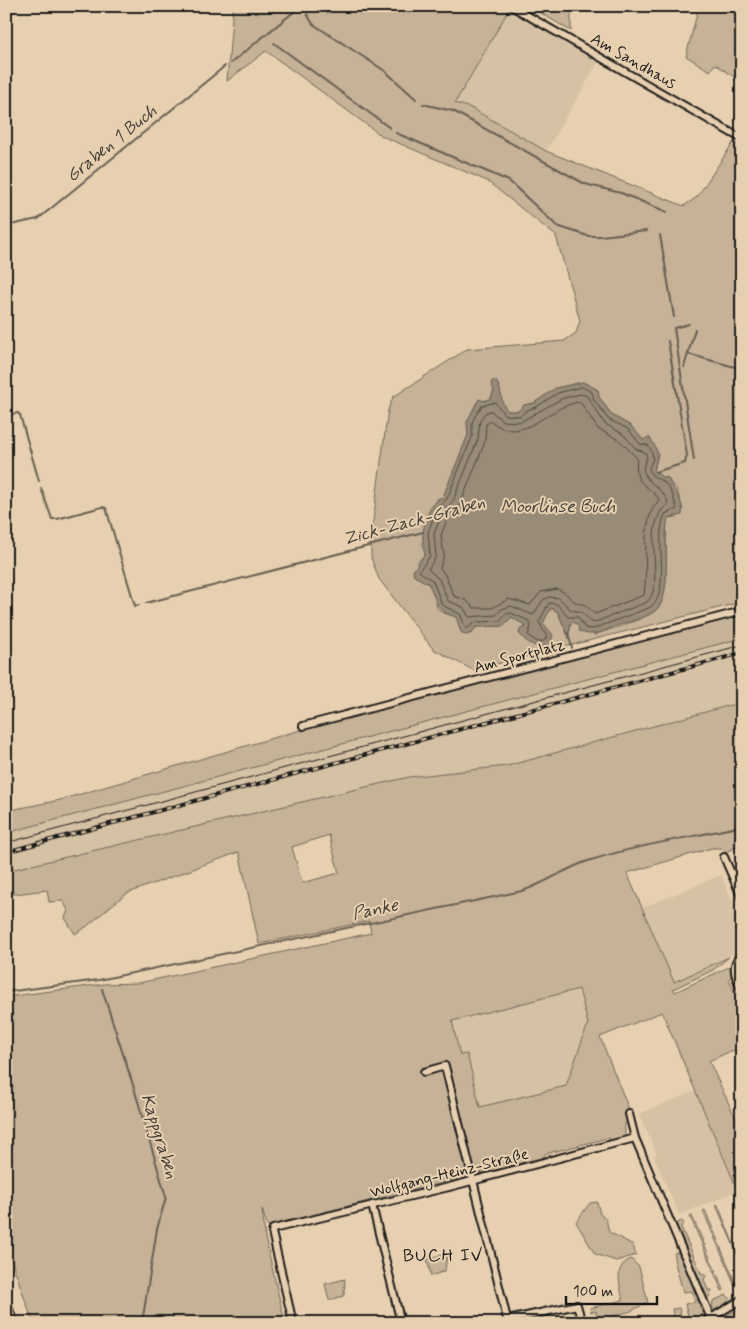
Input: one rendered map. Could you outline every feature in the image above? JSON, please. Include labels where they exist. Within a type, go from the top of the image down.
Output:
[{"type":"highway","points":[[6,1304],[13,1323]]},
{"type":"street","name":"Am Sandhaus","points":[[511,6],[742,139]]},
{"type":"street","name":"Am Sportplatz","points":[[302,726],[742,611]]},
{"type":"street","points":[[724,857],[742,898]]},
{"type":"street","points":[[742,954],[735,962],[734,970],[742,991]]},
{"type":"street","points":[[424,1072],[445,1066],[508,1322],[577,1305],[582,1323]]},
{"type":"street","points":[[628,1114],[634,1138],[712,1320]]},
{"type":"street","name":"Wolfgang-Heinz-Straße","points":[[293,1323],[272,1232],[279,1226],[473,1181],[634,1138]]},
{"type":"street","points":[[372,1205],[400,1323]]},
{"type":"street","points":[[703,1323],[712,1320],[742,1299]]},
{"type":"shaded area","points":[[233,6],[511,6],[455,103],[471,108],[546,151],[684,206],[697,197],[735,140],[742,145],[742,602],[473,670],[433,649],[379,579],[371,558],[371,536],[388,410],[393,397],[467,349],[564,341],[576,333],[580,321],[556,236],[487,181],[382,136],[266,51],[227,81]],"holes":[[[583,382],[598,390],[599,397],[612,416],[631,426],[643,440],[651,440],[658,454],[654,471],[662,477],[668,478],[676,488],[683,510],[678,517],[668,518],[666,528],[666,581],[661,604],[655,611],[643,618],[594,635],[575,621],[570,624],[570,631],[564,627],[558,612],[550,608],[543,623],[548,630],[537,647],[523,638],[525,625],[511,617],[504,626],[476,627],[472,633],[466,635],[461,632],[457,617],[444,613],[437,608],[435,596],[417,563],[425,554],[437,499],[443,497],[468,435],[467,422],[477,402],[491,399],[494,389],[499,385],[503,406],[507,411],[518,411],[524,405],[534,403],[556,388]]]},
{"type":"shaded area","points":[[529,6],[571,6],[571,31]]},
{"type":"shaded area","points":[[699,6],[742,6],[742,82],[715,64],[710,71],[686,56]]},
{"type":"shaded area","points":[[509,9],[598,62],[546,151],[471,108],[455,103]]},
{"type":"shaded area","points":[[742,613],[742,638],[6,833],[6,811],[60,800],[314,726]]},
{"type":"shaded area","points":[[742,638],[742,702],[507,766],[409,777],[6,871],[6,833]]},
{"type":"shaded area","points":[[742,702],[742,844],[726,852],[720,848],[712,848],[627,873],[674,982],[729,957],[713,970],[673,989],[675,992],[731,966],[732,975],[729,979],[742,1010],[742,1049],[731,1051],[709,1061],[742,1132],[742,1201],[662,1012],[600,1037],[632,1117],[625,1123],[625,1137],[610,1141],[608,1138],[545,1154],[543,1158],[267,1226],[262,1209],[265,1237],[285,1323],[33,1323],[6,1244],[6,997],[104,984],[139,983],[371,933],[369,921],[259,944],[239,852],[128,893],[75,934],[65,918],[68,910],[63,901],[49,902],[47,890],[6,895],[6,871],[409,777],[507,766]],"holes":[[[329,835],[339,873],[302,883],[292,847]],[[579,989],[588,1024],[566,1086],[480,1107],[467,1054],[460,1055],[452,1021]]]},
{"type":"shaded area","points":[[721,875],[742,923],[742,950],[674,982],[642,908]]},
{"type":"shaded area","points":[[579,988],[588,1024],[566,1086],[480,1107],[467,1054],[461,1055],[452,1021],[501,1010],[500,1006]]},
{"type":"shaded area","points":[[695,1091],[737,1191],[679,1215],[654,1156],[657,1154],[639,1114]]},
{"type":"shaded area","points":[[597,1202],[600,1214],[606,1219],[609,1232],[633,1245],[636,1255],[616,1261],[595,1254],[576,1222],[590,1203]]},
{"type":"shaded area","points":[[716,1205],[718,1205],[742,1265]]},
{"type":"shaded area","points":[[705,1210],[736,1284],[735,1285],[703,1211]]},
{"type":"shaded area","points":[[690,1216],[692,1216],[724,1290],[722,1291]]},
{"type":"shaded area","points":[[681,1221],[684,1223],[681,1227],[701,1273],[706,1275],[704,1280],[708,1290],[712,1290],[707,1298],[676,1224]]},
{"type":"shaded area","points":[[675,1252],[680,1254],[699,1298],[697,1299],[703,1315],[695,1323],[689,1320],[685,1304],[695,1302],[692,1291],[683,1292],[674,1259]]},
{"type":"shaded area","points":[[447,1254],[445,1271],[431,1276],[427,1259]]},
{"type":"shaded area","points":[[631,1259],[639,1267],[648,1302],[631,1311],[596,1321],[596,1311],[591,1312],[590,1308],[623,1300],[619,1276],[622,1266]]},
{"type":"shaded area","points":[[345,1279],[344,1296],[329,1300],[325,1284]]},
{"type":"shaded area","points":[[726,1295],[732,1300],[715,1310],[712,1308],[713,1301]]},
{"type":"shaded area","points":[[742,1307],[742,1323],[721,1323],[724,1317]]},
{"type":"shaded area","points":[[679,1308],[683,1323],[664,1323],[663,1321],[674,1318],[672,1309]]},
{"type":"water","name":"Moorlinse Buch","points":[[492,381],[496,381],[500,388],[503,404],[508,411],[518,411],[524,405],[534,403],[556,388],[583,382],[598,390],[599,397],[612,415],[631,426],[643,440],[649,437],[657,451],[654,471],[662,477],[668,478],[682,505],[682,515],[668,518],[666,528],[666,581],[661,604],[655,611],[641,618],[593,634],[579,631],[578,625],[573,622],[570,624],[569,635],[558,612],[551,608],[543,623],[553,635],[551,641],[543,647],[527,641],[519,633],[520,629],[526,627],[525,625],[511,617],[504,626],[476,627],[472,633],[466,635],[461,632],[456,617],[444,612],[440,608],[429,584],[414,576],[413,571],[425,554],[423,531],[428,514],[437,501],[443,497],[468,435],[467,422],[479,399],[485,401],[491,398],[494,390],[491,384]]},
{"type":"waterway","name":"Graben 1 Buch","points":[[231,63],[301,6]]},
{"type":"waterway","points":[[307,14],[313,24],[385,71],[416,99]]},
{"type":"waterway","points":[[274,43],[390,128]]},
{"type":"waterway","name":"Graben 1 Buch","points":[[6,226],[38,219],[225,66]]},
{"type":"waterway","points":[[423,104],[453,111],[585,184],[621,193],[667,212]]},
{"type":"waterway","points":[[396,133],[509,181],[557,226],[588,236],[646,231]]},
{"type":"waterway","points":[[660,235],[674,317]]},
{"type":"waterway","points":[[689,324],[674,328],[694,460]]},
{"type":"waterway","points":[[695,329],[688,354],[742,369]]},
{"type":"waterway","name":"Zick-Zack-Graben","points":[[655,472],[685,463],[687,455],[668,341]]},
{"type":"waterway","points":[[684,367],[688,354]]},
{"type":"waterway","name":"Zick-Zack-Graben","points":[[6,415],[18,413],[20,415],[39,481]]},
{"type":"waterway","name":"Zick-Zack-Graben","points":[[41,488],[52,519],[102,507],[106,508],[135,606],[139,605]]},
{"type":"waterway","name":"Zick-Zack-Graben","points":[[146,603],[423,532]]},
{"type":"waterway","points":[[568,633],[572,648]]},
{"type":"waterway","name":"Panke","points":[[6,992],[99,980],[522,891],[577,865],[604,856],[742,826]]},
{"type":"waterway","name":"Kappgraben","points":[[102,989],[166,1197],[157,1229],[142,1323]]},
{"type":"tram line","points":[[6,843],[742,645]]},
{"type":"railway","points":[[6,852],[742,653]]},
{"type":"district","name":"BUCH IV","points":[[443,1255]]}]
